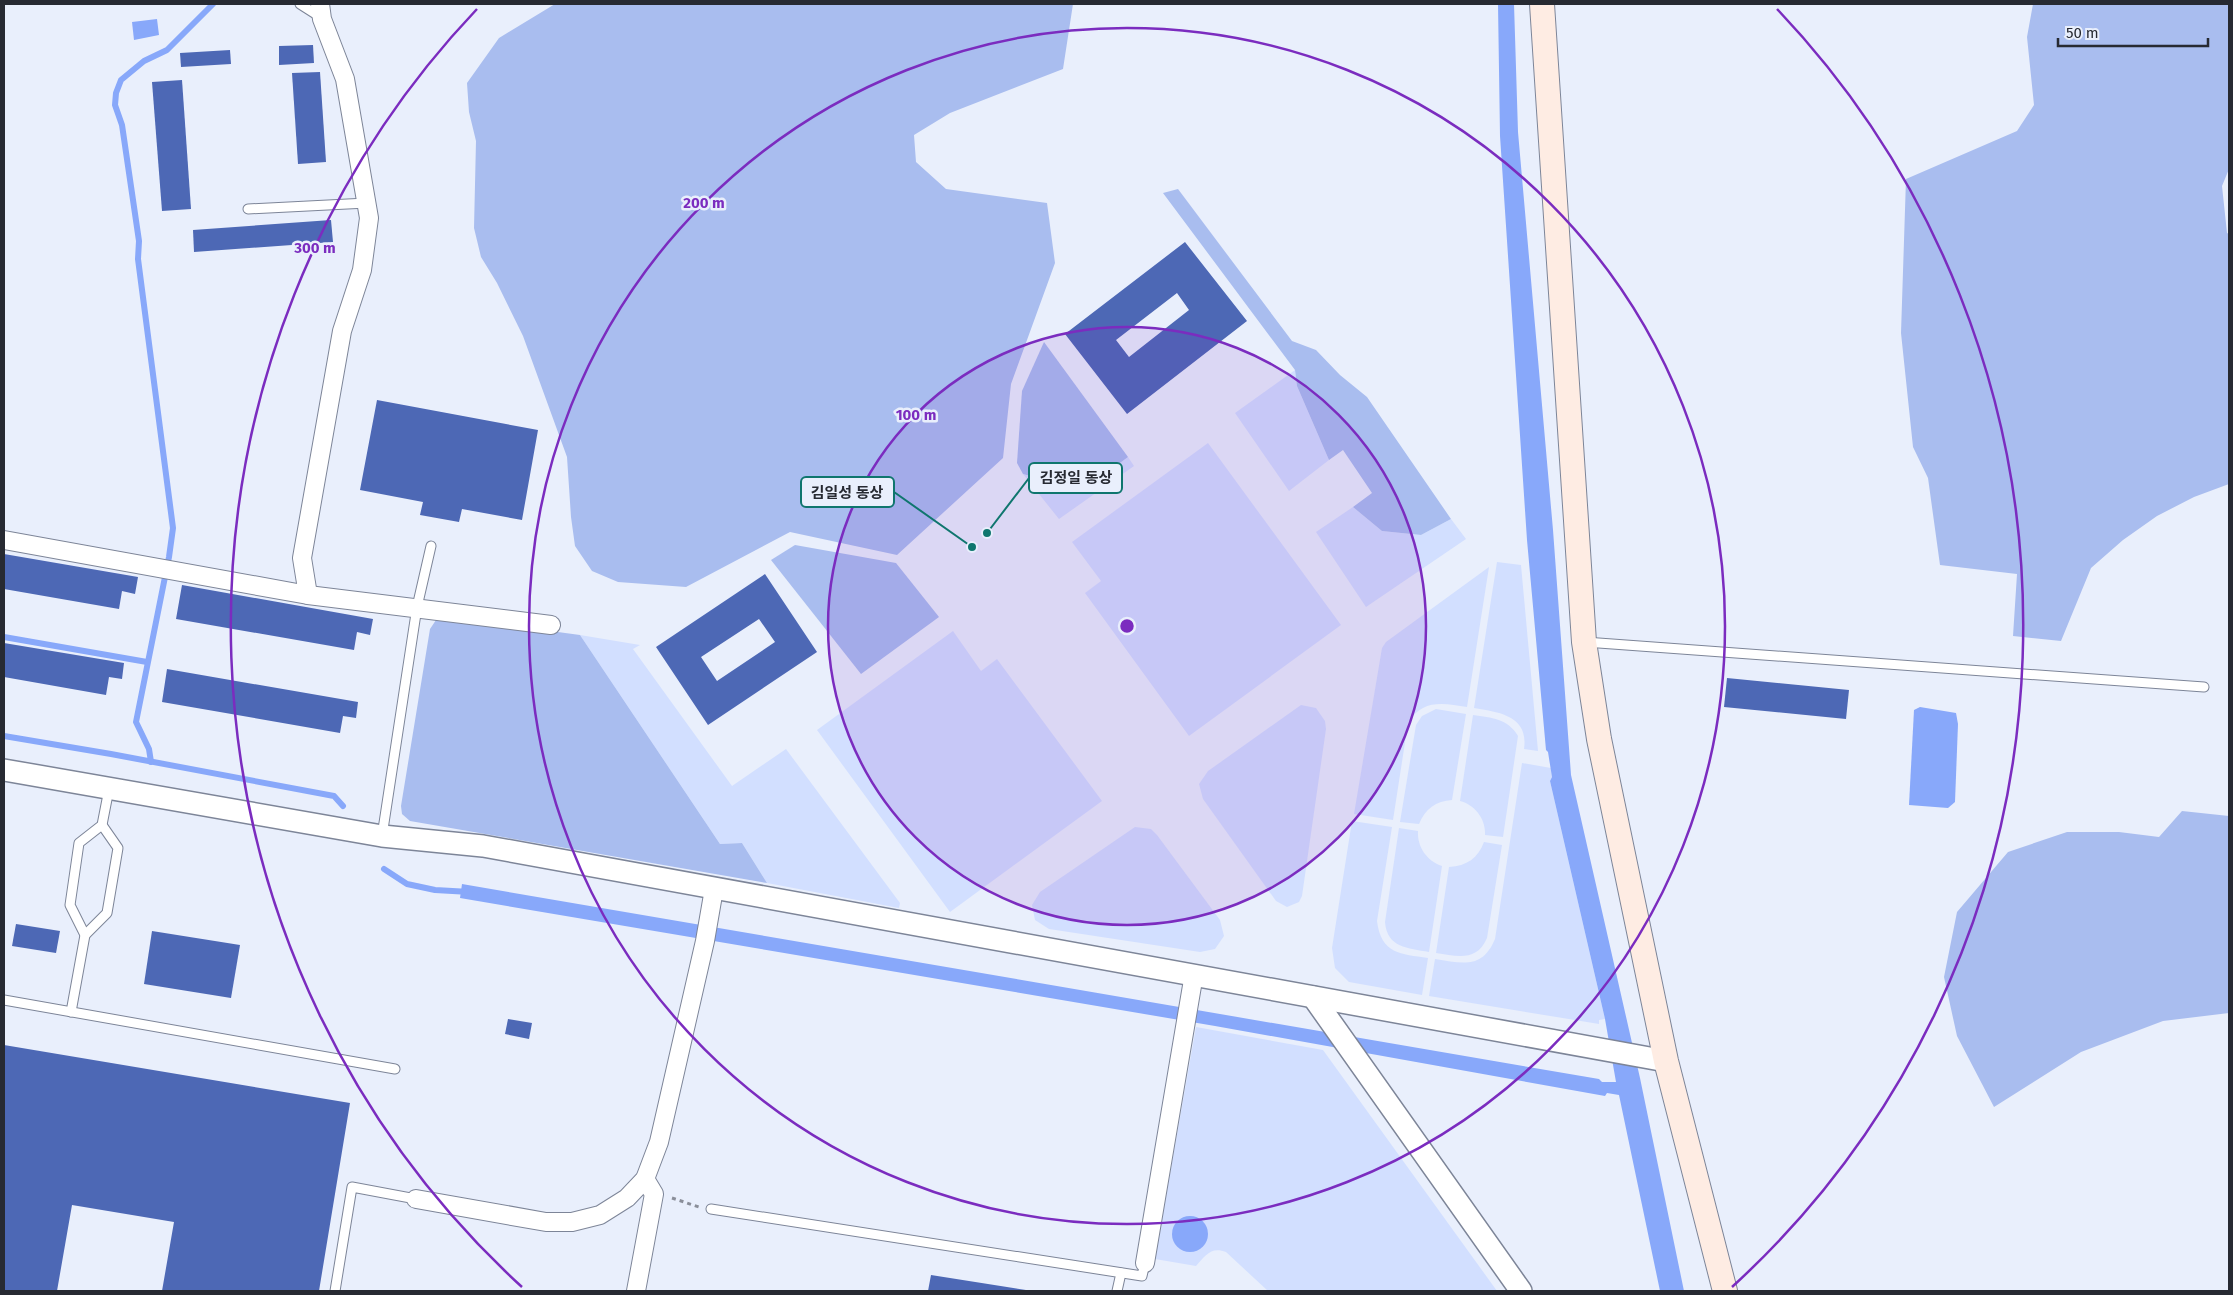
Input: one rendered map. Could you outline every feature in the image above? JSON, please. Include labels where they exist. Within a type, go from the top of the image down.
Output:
[{"type":"main road","points":[[1542,4],[1584,642],[1599,739],[1666,1061],[1725,1291]]},
{"type":"street","points":[[308,595],[302,558],[342,331],[362,270],[369,218],[346,79],[321,11]]},
{"type":"street","points":[[4,540],[308,595],[551,625]]},
{"type":"street","points":[[4,770],[382,836],[482,846],[1666,1061]]},
{"type":"street","points":[[636,1291],[658,1142],[705,940],[714,889]]},
{"type":"street","points":[[1145,1263],[1194,974]]},
{"type":"street","points":[[1313,997],[1521,1291]]},
{"type":"street","points":[[416,1199],[546,1222],[572,1222],[600,1215],[627,1198],[650,1187]]},
{"type":"lane","points":[[300,4],[321,11]]},
{"type":"lane","points":[[248,209],[367,203]]},
{"type":"lane","points":[[382,836],[417,607],[431,546]]},
{"type":"lane","points":[[1584,642],[2204,687]]},
{"type":"lane","points":[[72,1012],[85,935],[70,904],[79,843],[102,825],[109,788]]},
{"type":"lane","points":[[85,935],[107,913],[118,848],[102,825]]},
{"type":"lane","points":[[4,1000],[395,1069]]},
{"type":"lane","points":[[334,1291],[352,1187],[416,1199]]},
{"type":"lane","points":[[711,1209],[1142,1276],[1145,1263]]},
{"type":"lane","points":[[1117,1291],[1121,1273]]},
{"type":"path","points":[[650,1187],[711,1209]]},
{"type":"shaded area","points":[[555,4],[1073,4],[1063,69],[950,113],[914,135],[916,162],[946,189],[1047,203],[1055,263],[1011,384],[1003,458],[897,555],[790,532],[686,587],[618,582],[592,571],[575,546],[567,457],[523,336],[497,283],[481,257],[474,228],[476,141],[469,112],[467,83],[499,38]]},
{"type":"shaded area","points":[[1498,4],[1514,4],[1518,132],[1553,530],[1571,775],[1640,1078],[1684,1291],[1660,1291],[1619,1095],[1607,1093],[1605,1096],[1215,1026],[460,898],[462,884],[1599,1079],[1602,1082],[1616,1082],[1605,1019],[1550,781],[1552,777],[1548,752],[1546,750],[1527,540],[1500,136]]},
{"type":"shaded area","points":[[2033,4],[2229,4],[2229,169],[2222,186],[2227,233],[2229,234],[2229,484],[2194,497],[2157,516],[2123,540],[2091,568],[2061,641],[2013,636],[2017,574],[1940,565],[1928,478],[1913,447],[1901,333],[1906,179],[2017,131],[2034,105],[2027,37]]},
{"type":"shaded area","points":[[157,19],[159,35],[134,40],[132,22]]},
{"type":"shaded area","points":[[1178,189],[1292,341],[1316,350],[1340,375],[1367,397],[1451,519],[1421,535],[1382,531],[1353,507],[1372,493],[1343,450],[1329,460],[1297,386],[1295,370],[1163,193]]},
{"type":"shaded area","points":[[1044,342],[1128,457],[1101,477],[1069,486],[1023,474],[1017,463],[1022,391]]},
{"type":"shaded area","points":[[1295,370],[1297,386],[1329,460],[1289,491],[1235,413]]},
{"type":"shaded area","points":[[1208,443],[1341,625],[1189,736],[1085,593],[1101,581],[1072,542]]},
{"type":"shaded area","points":[[1128,457],[1134,466],[1059,519],[1023,474],[1069,486],[1101,477]]},
{"type":"shaded area","points":[[1353,507],[1382,531],[1421,535],[1451,519],[1466,539],[1366,607],[1316,532]]},
{"type":"shaded area","points":[[795,545],[896,563],[939,617],[861,674],[771,560]]},
{"type":"shaded area","points":[[1497,562],[1521,565],[1538,751],[1524,749],[1522,729],[1510,718],[1493,711],[1474,708]]},
{"type":"shaded area","points":[[1489,567],[1467,707],[1450,704],[1426,706],[1414,715],[1408,723],[1393,820],[1354,814],[1382,648],[1386,642]]},
{"type":"shaded area","points":[[448,617],[580,635],[720,844],[742,843],[767,883],[410,821],[402,814],[401,806],[430,629],[436,620]]},
{"type":"shaded area","points":[[953,631],[981,671],[997,659],[1102,801],[950,912],[817,730]]},
{"type":"shaded area","points":[[580,635],[640,645],[633,649],[732,786],[786,749],[900,903],[899,908],[767,883],[742,843],[720,844]]},
{"type":"shaded area","points":[[1301,705],[1316,708],[1325,721],[1326,729],[1302,896],[1299,902],[1287,907],[1276,901],[1203,799],[1199,784],[1208,771]]},
{"type":"shaded area","points":[[1920,707],[1956,713],[1958,724],[1955,802],[1948,808],[1909,805],[1914,710]]},
{"type":"shaded area","points":[[1436,709],[1466,714],[1452,800],[1436,804],[1424,814],[1419,824],[1400,822],[1416,725],[1422,716]]},
{"type":"shaded area","points":[[1473,715],[1504,722],[1518,736],[1503,837],[1485,835],[1484,824],[1475,809],[1460,801]]},
{"type":"shaded area","points":[[1522,763],[1551,768],[1552,777],[1550,781],[1605,1019],[1599,1020],[1599,1024],[1429,996],[1435,959],[1462,963],[1477,960],[1490,949],[1495,939]]},
{"type":"shaded area","points":[[2182,811],[2229,816],[2229,1013],[2163,1021],[2081,1052],[1994,1107],[1957,1036],[1944,977],[1957,912],[2008,852],[2067,832],[2119,832],[2159,837]]},
{"type":"shaded area","points":[[1352,821],[1392,827],[1377,921],[1379,932],[1388,946],[1401,953],[1428,958],[1422,995],[1349,982],[1335,968],[1332,948]]},
{"type":"shaded area","points":[[1135,827],[1151,829],[1157,835],[1220,920],[1224,936],[1215,949],[1200,952],[1049,929],[1035,920],[1032,905],[1040,892]]},
{"type":"shaded area","points":[[1399,828],[1418,831],[1419,843],[1424,853],[1432,861],[1442,866],[1429,952],[1406,948],[1394,942],[1387,931],[1385,922]]},
{"type":"shaded area","points":[[1484,842],[1502,845],[1487,938],[1478,951],[1466,956],[1436,953],[1449,867],[1461,865],[1471,860],[1479,853]]},
{"type":"shaded area","points":[[1196,1027],[1323,1050],[1497,1291],[1268,1291],[1226,1252],[1221,1250],[1212,1251],[1196,1266],[1155,1259]]},
{"type":"shaded area","points":[[1190,1216],[1197,1217],[1203,1221],[1207,1227],[1207,1241],[1203,1247],[1197,1251],[1190,1252],[1183,1251],[1177,1247],[1173,1241],[1172,1234],[1173,1227],[1177,1221],[1183,1217]]},
{"type":"building","points":[[313,45],[314,63],[279,65],[279,46]]},
{"type":"building","points":[[230,50],[231,64],[181,67],[180,53]]},
{"type":"building","points":[[320,72],[326,162],[298,164],[292,73]]},
{"type":"building","points":[[182,80],[191,209],[162,211],[152,82]]},
{"type":"building","points":[[331,220],[333,242],[194,252],[193,230]]},
{"type":"building","points":[[1185,242],[1247,321],[1127,414],[1065,334]],"holes":[[[1177,293],[1189,310],[1129,357],[1116,340]]]},
{"type":"building","points":[[377,400],[538,430],[522,520],[462,509],[459,522],[420,515],[423,502],[360,490]]},
{"type":"building","points":[[4,554],[138,577],[135,594],[122,591],[119,609],[4,589]]},
{"type":"building","points":[[765,574],[817,652],[708,725],[656,647]],"holes":[[[759,619],[775,642],[717,681],[701,657]]]},
{"type":"building","points":[[182,585],[373,619],[370,635],[357,632],[354,650],[176,619]]},
{"type":"building","points":[[4,643],[124,663],[122,679],[109,677],[106,695],[4,677]]},
{"type":"building","points":[[167,669],[358,702],[356,718],[343,716],[340,733],[162,702]]},
{"type":"building","points":[[1727,678],[1849,690],[1846,719],[1724,707]]},
{"type":"building","points":[[16,924],[60,931],[56,953],[12,946]]},
{"type":"building","points":[[152,931],[240,945],[231,998],[144,984]]},
{"type":"building","points":[[508,1019],[532,1023],[529,1039],[505,1034]]},
{"type":"building","points":[[4,1045],[350,1103],[319,1291],[162,1291],[174,1222],[72,1205],[57,1291],[4,1291]]},
{"type":"building","points":[[931,1275],[1026,1290],[1026,1291],[928,1291]]},
{"type":"waterway","points":[[151,762],[149,749],[136,722],[169,557],[173,528],[138,259],[139,241],[122,125],[115,105],[116,93],[121,80],[144,61],[167,50],[213,4]]},
{"type":"waterway","points":[[4,637],[147,662]]},
{"type":"waterway","points":[[4,736],[334,796],[343,806]]},
{"type":"waterway","points":[[384,869],[407,884],[435,890],[470,892]]},
{"type":"place","name":"김정일 동상","points":[[987,533]]},
{"type":"place","name":"김일성 동상","points":[[972,547]]}]
